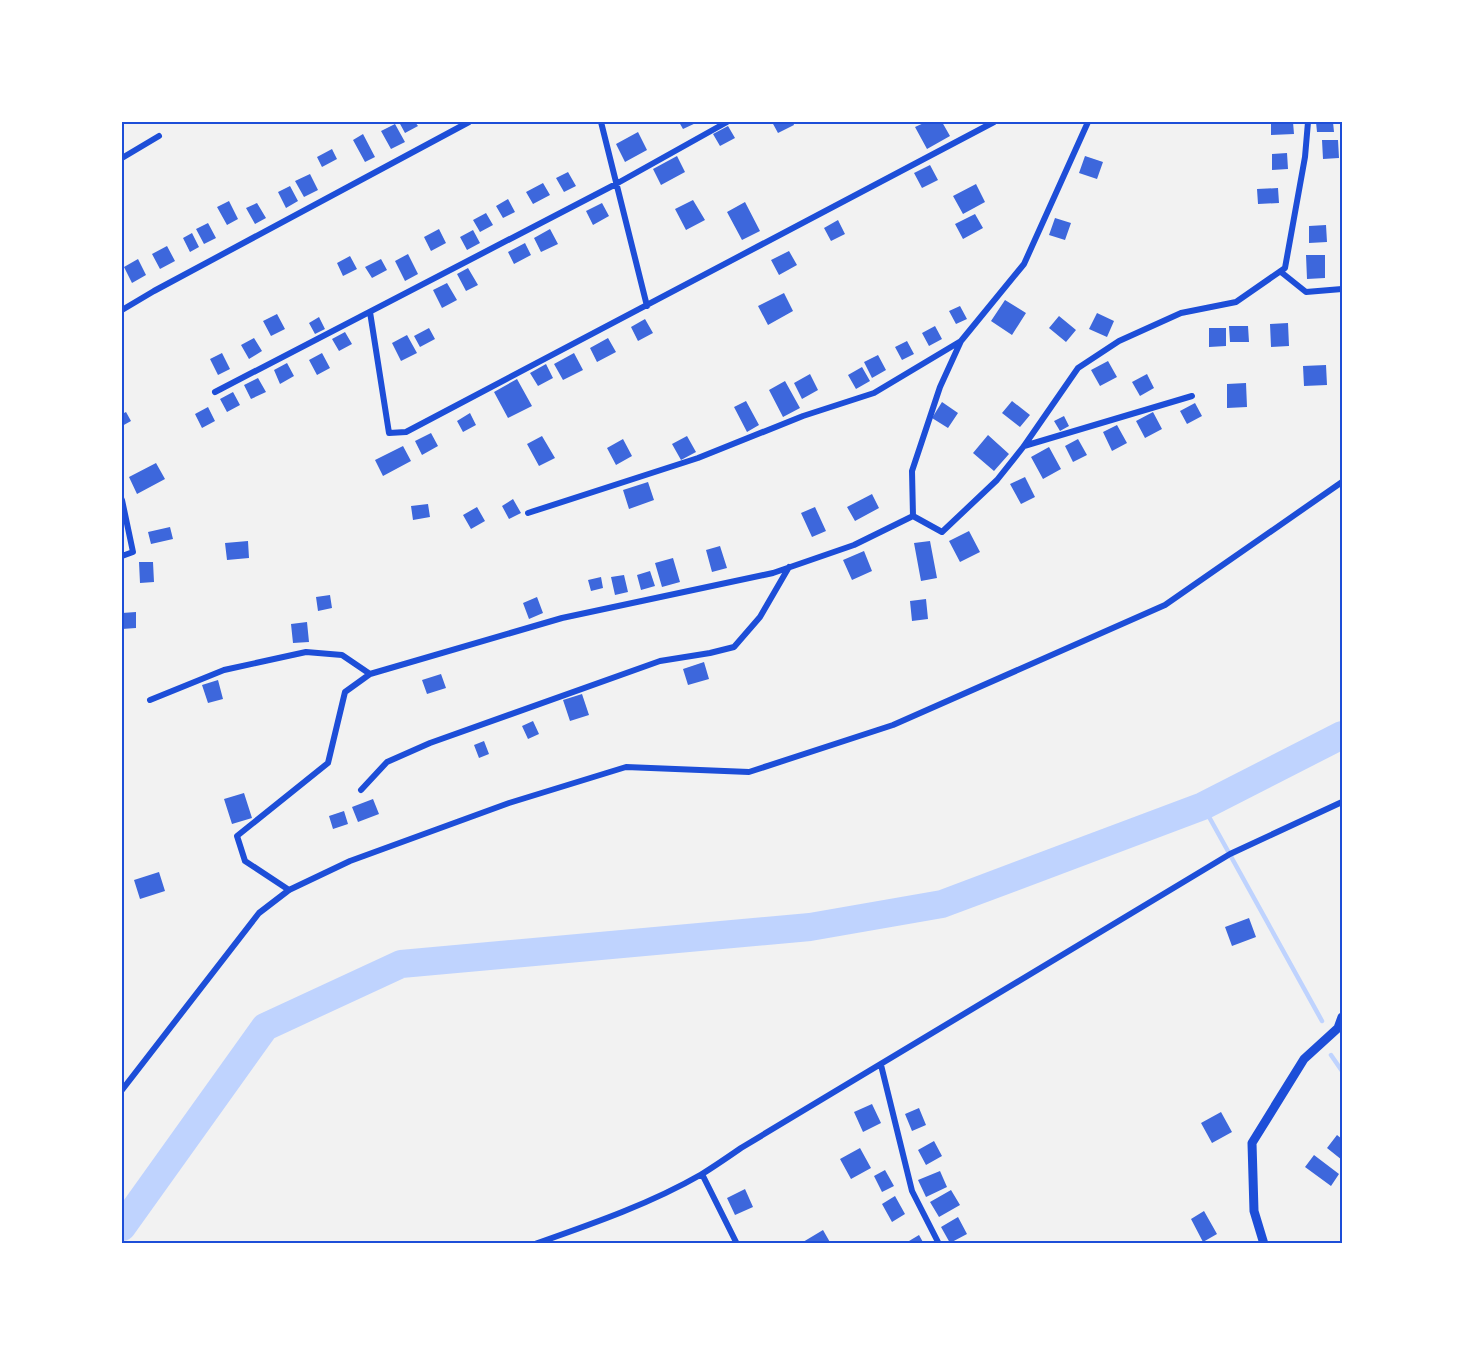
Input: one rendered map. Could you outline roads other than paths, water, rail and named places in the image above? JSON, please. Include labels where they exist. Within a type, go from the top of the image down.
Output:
[{"type":"street","points":[[122,310],[164,285],[469,122]]},
{"type":"street","points":[[601,122],[647,306]]},
{"type":"street","points":[[215,392],[616,184],[727,122]]},
{"type":"street","points":[[370,312],[389,433],[406,432],[994,122]]},
{"type":"street","points":[[913,516],[912,471],[940,387],[962,341],[1024,264],[1088,122]]},
{"type":"street","points":[[913,516],[942,532],[997,480],[1024,446],[1078,368],[1119,340],[1181,313],[1236,302],[1281,272],[1285,268],[1297,202],[1308,122]]},
{"type":"street","points":[[122,158],[159,136]]},
{"type":"street","points":[[1281,272],[1306,292],[1342,290]]},
{"type":"street","points":[[528,513],[698,459],[803,416],[874,393],[962,341]]},
{"type":"street","points":[[1024,446],[1192,396]]},
{"type":"street","points":[[122,1090],[259,913],[289,890],[350,861],[508,802],[627,767],[749,772],[893,725],[1165,605],[1342,482]]},
{"type":"street","points":[[122,500],[133,552],[122,556]]},
{"type":"street","points":[[289,890],[245,861],[237,836],[328,763],[345,692],[370,674],[562,618],[773,573],[854,545],[913,516]]},
{"type":"street","points":[[361,790],[387,762],[430,743],[660,661],[710,653],[734,646],[760,617],[789,567]]},
{"type":"street","points":[[150,700],[224,670],[306,652],[342,656],[370,674]]},
{"type":"street","points":[[535,1244],[585,1227],[649,1200],[702,1174],[741,1148],[1248,844],[1342,802]]},
{"type":"street","points":[[1264,1244],[1254,1211],[1252,1143],[1304,1059],[1338,1028],[1342,1017]]},
{"type":"street","points":[[881,1065],[912,1191],[939,1244]]},
{"type":"street","points":[[122,1075],[127,1083]]},
{"type":"street","points":[[702,1174],[737,1244]]},
{"type":"waterway","points":[[122,1227],[265,1027],[401,964],[810,927],[942,904],[1203,806],[1342,735]]},
{"type":"waterway","points":[[1203,806],[1322,1021]]},
{"type":"waterway","points":[[1331,1055],[1342,1071]]}]
